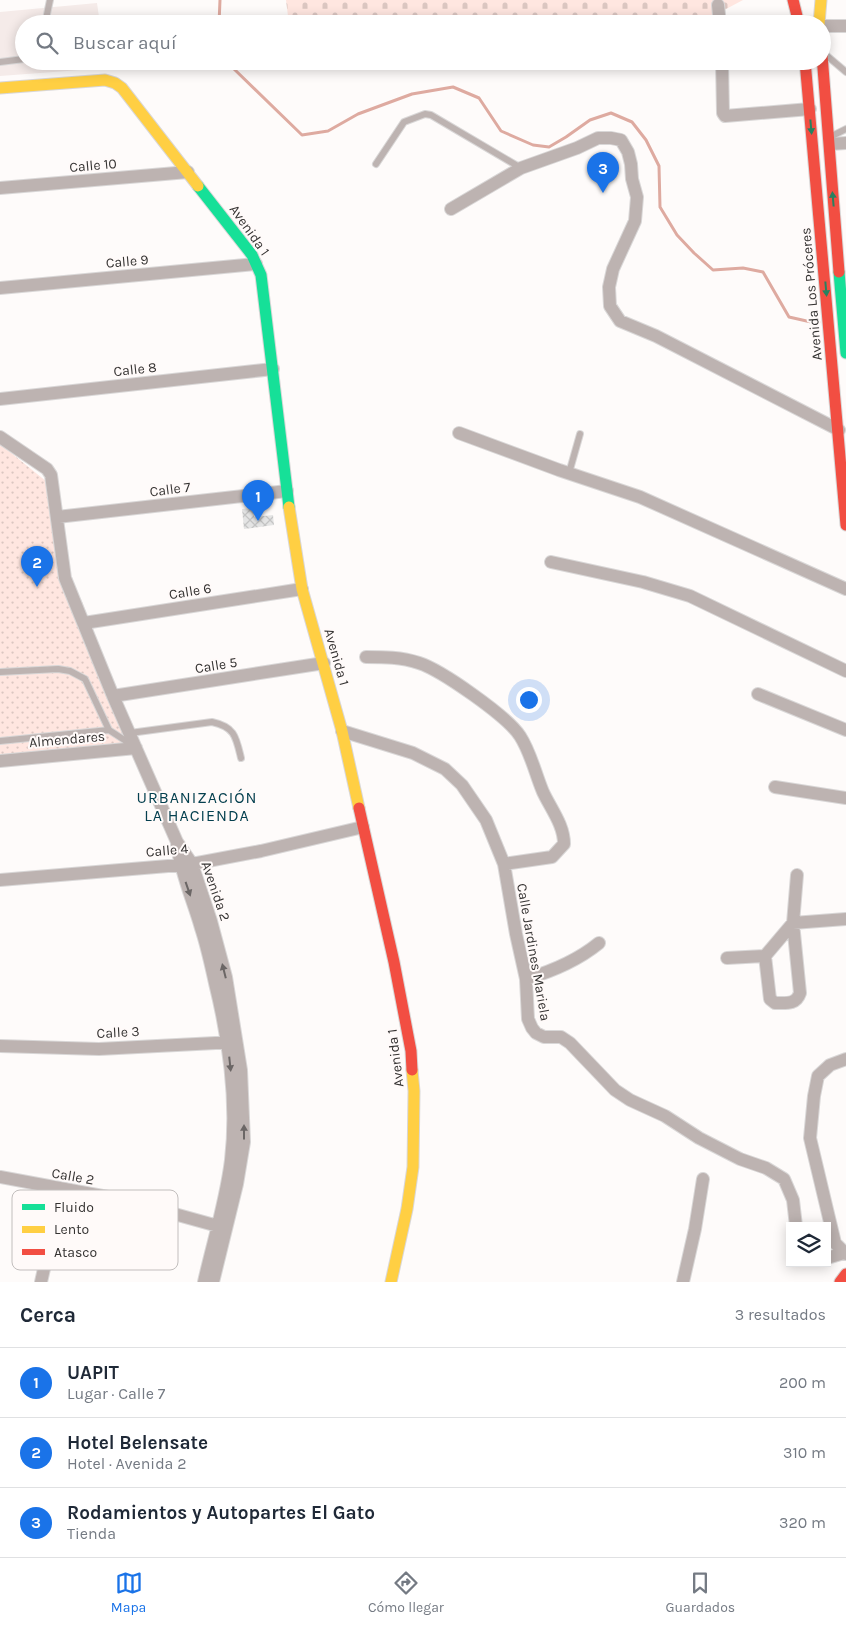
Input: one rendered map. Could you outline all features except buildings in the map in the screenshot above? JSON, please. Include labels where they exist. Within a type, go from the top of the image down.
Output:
[{"type":"main road","points":[[793,0],[797,15]]},
{"type":"main road","points":[[820,15],[821,0]]},
{"type":"main road","name":"Avenida Los Próceres","points":[[806,70],[846,524]]},
{"type":"main road","points":[[823,70],[842,261],[846,353]]},
{"type":"main road","name":"Avenida 1","points":[[0,88],[105,80],[115,83],[122,88],[252,255],[261,275],[287,491],[302,589],[342,731],[402,1002],[411,1051],[414,1091],[412,1176],[407,1209],[391,1282]]},
{"type":"main road","points":[[840,1282],[846,1274]]},
{"type":"street","points":[[718,5],[719,15]]},
{"type":"street","points":[[831,26],[846,26]]},
{"type":"street","points":[[722,70],[723,113],[725,116],[810,109]]},
{"type":"street","points":[[451,209],[521,168],[577,148],[598,138],[621,140],[628,152],[632,180],[637,197],[635,221],[613,269],[609,287],[610,306],[620,321],[656,336],[839,430]]},
{"type":"street","points":[[829,141],[846,143]]},
{"type":"street","name":"Calle 10","points":[[0,188],[188,172]]},
{"type":"street","name":"Calle 9","points":[[0,288],[256,264]]},
{"type":"street","name":"Calle 8","points":[[0,400],[273,369]]},
{"type":"street","points":[[460,433],[640,497],[846,589]]},
{"type":"street","points":[[0,437],[47,469],[53,483],[65,578],[113,696],[186,864],[216,985],[233,1042],[231,1160],[214,1282]]},
{"type":"street","name":"Calle 7","points":[[57,517],[287,491]]},
{"type":"street","points":[[551,562],[643,582],[690,596],[846,671]]},
{"type":"street","name":"Calle 6","points":[[84,623],[302,589]]},
{"type":"street","points":[[366,657],[392,657],[418,662],[433,668],[495,711],[518,733],[526,746],[543,791],[560,823],[564,844],[552,857],[504,864]]},
{"type":"street","name":"Calle 5","points":[[113,696],[324,663]]},
{"type":"street","points":[[758,694],[846,730]]},
{"type":"street","name":"Calle Jardines Mariela","points":[[342,731],[413,753],[445,769],[462,785],[486,820],[504,864],[526,979],[528,1019],[536,1033],[544,1037],[561,1037],[570,1043],[615,1090],[630,1100],[665,1116],[699,1138],[766,1168],[784,1179],[793,1200],[796,1222]]},
{"type":"street","name":"Almendares","points":[[0,761],[136,748]]},
{"type":"street","points":[[775,787],[846,798]]},
{"type":"street","name":"Calle 4","points":[[0,880],[186,864],[261,851],[363,826]]},
{"type":"street","points":[[765,956],[770,999],[775,1004],[794,1003],[798,1000],[800,993],[793,923],[797,874]]},
{"type":"street","points":[[727,958],[765,956],[793,923],[846,919]]},
{"type":"street","points":[[526,979],[553,971],[574,961],[599,943]]},
{"type":"street","name":"Calle 3","points":[[0,1046],[98,1049],[233,1042]]},
{"type":"street","points":[[831,1257],[845,1254],[835,1243],[810,1138],[818,1076],[830,1065],[846,1059]]},
{"type":"street","name":"Calle 2","points":[[0,1177],[68,1190]]},
{"type":"street","points":[[683,1282],[695,1229],[703,1179]]},
{"type":"street","name":"Calle 2","points":[[178,1215],[222,1228]]},
{"type":"street","points":[[204,1282],[222,1228]]},
{"type":"lane","points":[[48,15],[50,0]]},
{"type":"lane","points":[[0,62],[15,60]]},
{"type":"lane","points":[[831,61],[846,72]]},
{"type":"lane","points":[[376,164],[404,122],[425,114],[431,115],[521,168]]},
{"type":"lane","points":[[829,141],[846,129]]},
{"type":"lane","points":[[569,473],[580,434]]},
{"type":"lane","points":[[0,672],[58,669],[70,671],[85,680],[109,730],[136,748]]},
{"type":"lane","points":[[130,733],[212,722],[223,724],[236,736],[241,758]]},
{"type":"lane","points":[[0,741],[65,736],[109,730]]},
{"type":"shaded area","points":[[97,3],[99,15],[15,15],[15,70],[80,70],[0,76],[0,12]]},
{"type":"green space","points":[[286,0],[743,0],[715,15],[288,15]]},
{"type":"green space","points":[[0,444],[52,486],[66,572],[82,602],[114,685],[136,732],[123,744],[0,756]]},
{"type":"waterway","points":[[219,15],[220,0]]},
{"type":"waterway","points":[[235,70],[302,135],[328,131],[358,114],[412,94],[453,87],[479,98],[501,131],[533,145],[549,147],[590,120],[611,113],[632,122],[646,140],[659,166],[660,207],[677,235],[713,270],[743,268],[763,272],[789,317],[819,322]]},
{"type":"traffic: fast","points":[[198,186],[252,255],[261,275],[289,507]]},
{"type":"traffic: fast","points":[[839,272],[846,353]]},
{"type":"traffic: slow","points":[[820,15],[821,0]]},
{"type":"traffic: slow","points":[[0,88],[105,80],[115,83],[122,88],[198,186]]},
{"type":"traffic: slow","points":[[289,507],[302,589],[342,731],[359,808]]},
{"type":"traffic: slow","points":[[391,1282],[407,1209],[413,1167],[414,1091],[412,1070]]},
{"type":"traffic: jam","points":[[793,0],[797,15]]},
{"type":"traffic: jam","points":[[806,70],[846,525]]},
{"type":"traffic: jam","points":[[823,70],[839,272]]},
{"type":"traffic: jam","points":[[359,808],[394,962],[411,1051],[412,1070]]},
{"type":"traffic: jam","points":[[840,1282],[846,1274]]},
{"type":"place","name":"Rodamientos y Autopartes El Gato","points":[[603,193]]},
{"type":"place","name":"UAPIT","points":[[258,521]]},
{"type":"place","name":"Hotel Belensate","points":[[37,587]]},
{"type":"district","name":"URBANIZACIÓN LA HACIENDA","points":[[197,806]]}]
